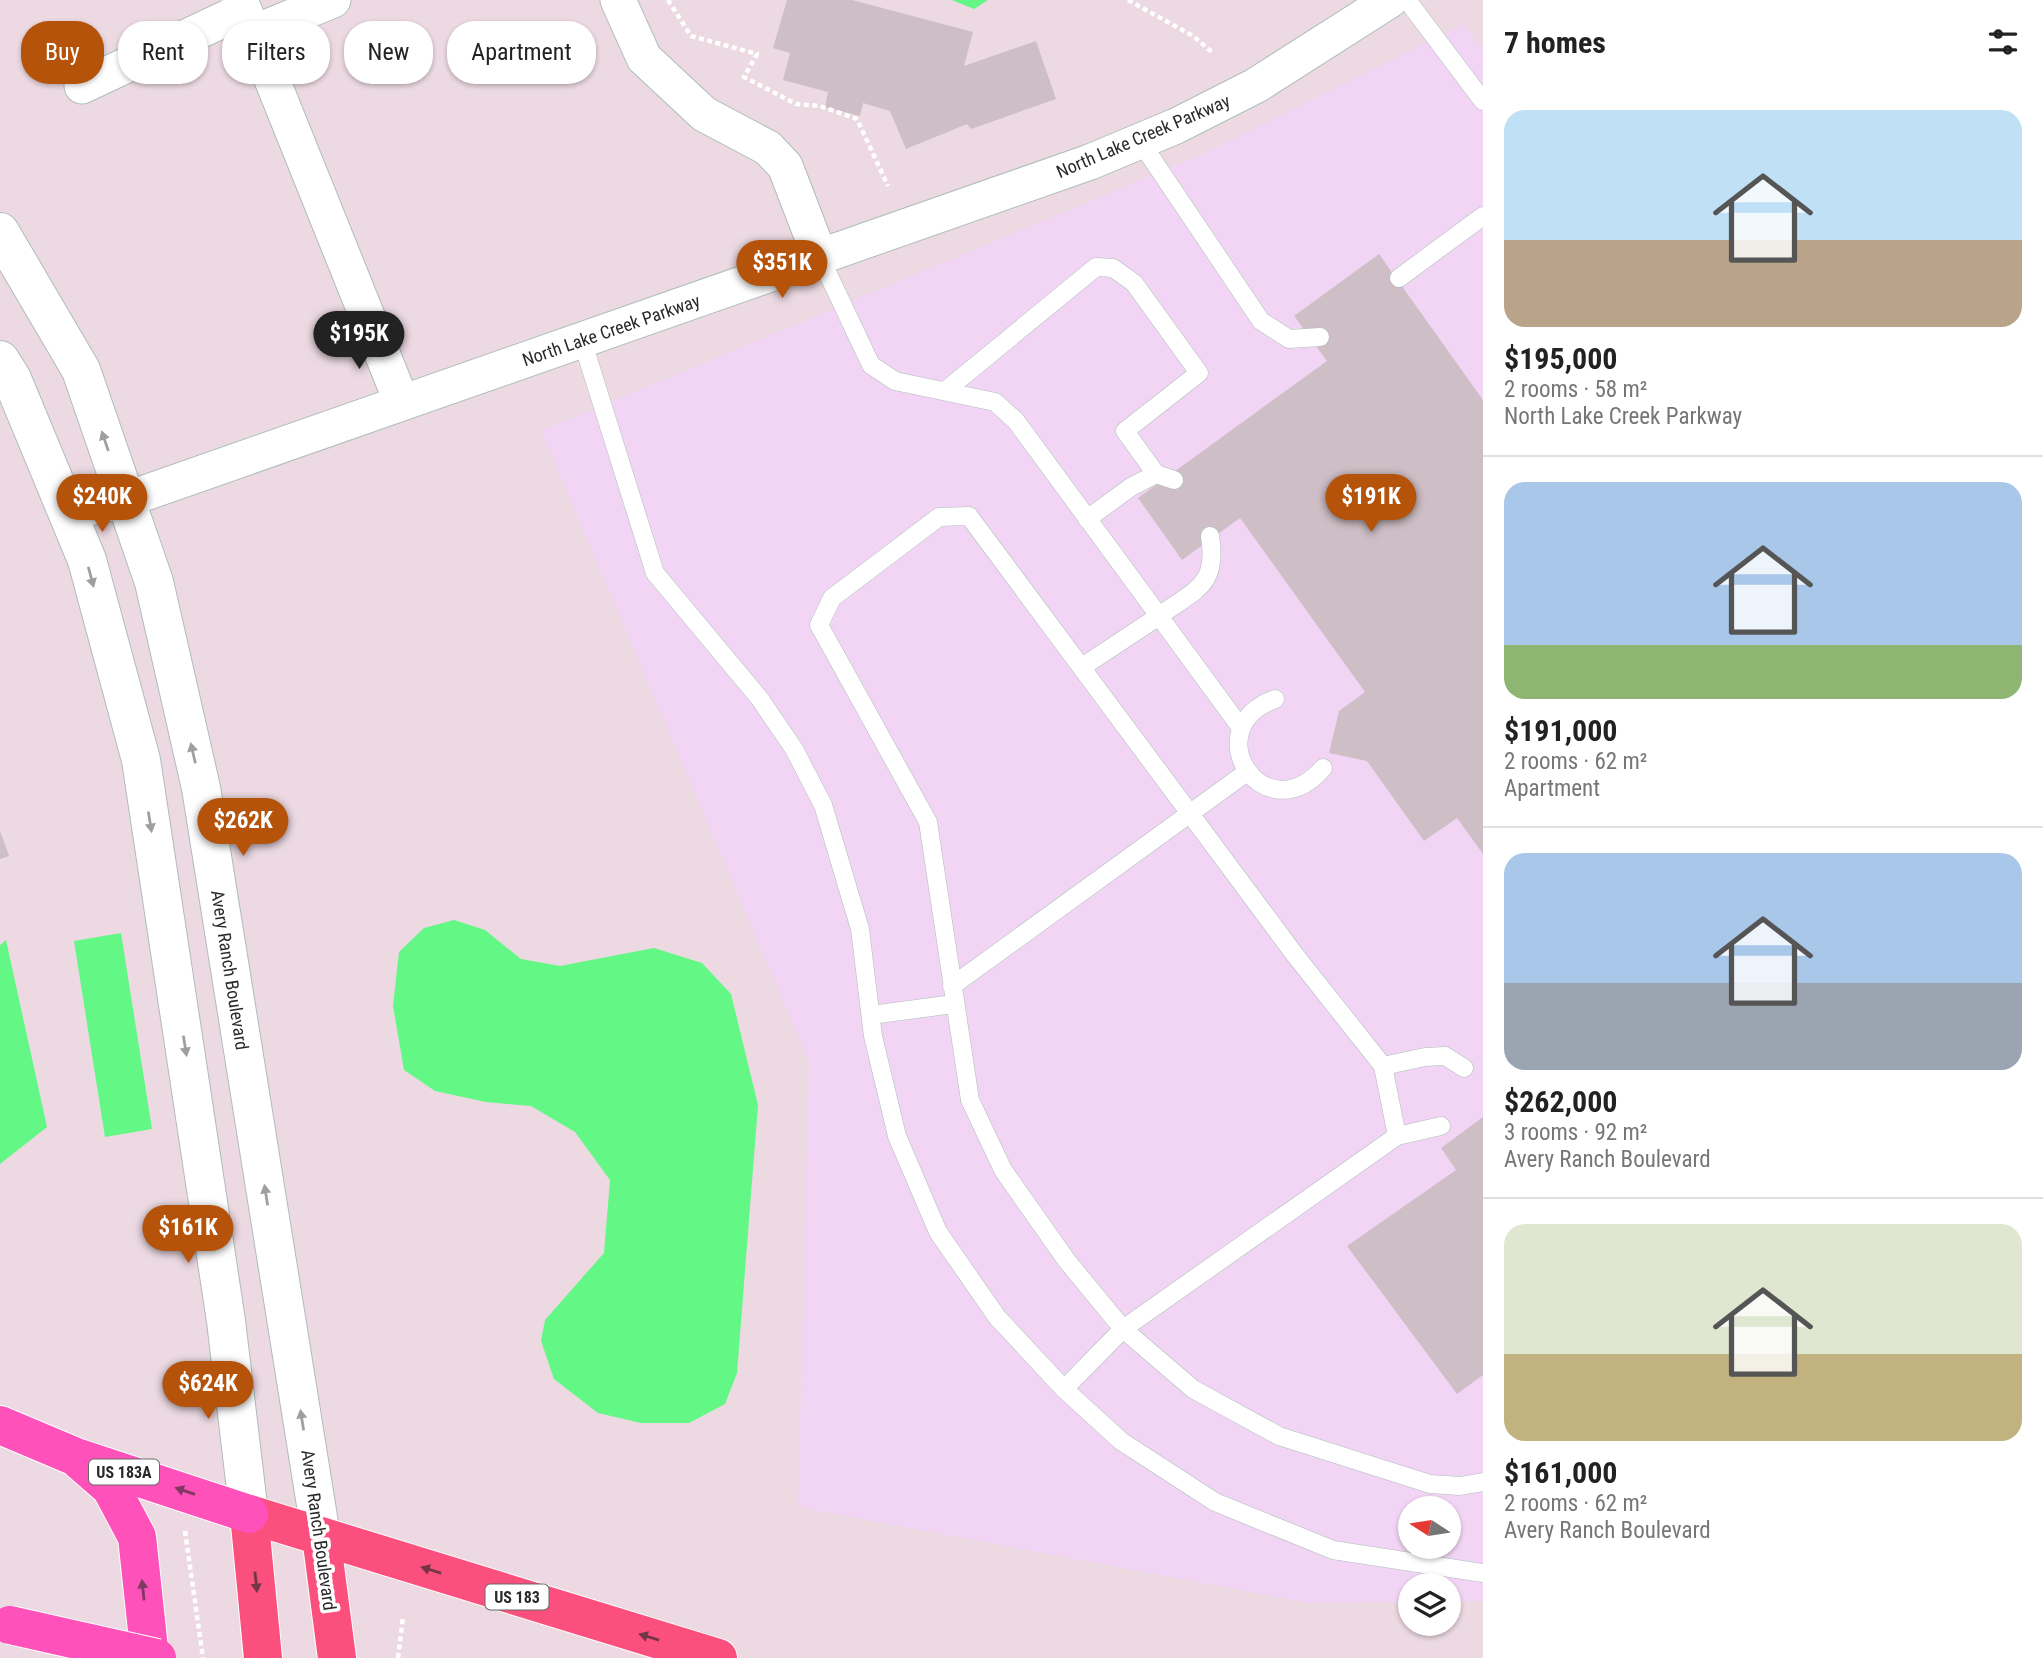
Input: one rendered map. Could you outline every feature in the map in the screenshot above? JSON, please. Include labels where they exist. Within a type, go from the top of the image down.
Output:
[{"type":"highway","name":"US 183A","points":[[0,1425],[76,1457],[249,1514]]},
{"type":"highway","points":[[76,1457],[111,1488],[124,1508],[137,1537],[150,1658]]},
{"type":"highway","points":[[5,1623],[90,1658]]},
{"type":"highway","points":[[5,1623],[157,1658]]},
{"type":"main road","name":"Avery Ranch Boulevard","points":[[0,232],[81,370],[154,582],[201,788],[321,1536],[337,1658]]},
{"type":"main road","points":[[0,360],[12,379],[87,560],[141,760],[226,1321],[263,1658]]},
{"type":"main road","name":"US 183","points":[[249,1514],[713,1658]]},
{"type":"street","points":[[82,86],[245,14],[333,0]]},
{"type":"street","points":[[618,0],[644,58],[704,114],[768,148],[785,166],[820,257]]},
{"type":"street","name":"North Lake Creek Parkway","points":[[67,513],[125,500],[1090,163],[1255,86],[1390,0]]},
{"type":"street","points":[[245,14],[402,403]]},
{"type":"lane","points":[[1407,0],[1483,101]]},
{"type":"lane","points":[[1140,141],[1261,321],[1289,339],[1320,337]]},
{"type":"lane","points":[[1399,278],[1483,216]]},
{"type":"lane","points":[[820,257],[871,365],[895,380],[995,402],[1016,421],[1241,728]]},
{"type":"lane","points":[[945,391],[1096,267],[1113,268],[1133,283],[1199,373],[1125,431],[1156,474],[1174,480]]},
{"type":"lane","points":[[582,340],[655,573],[760,699],[794,749],[823,805],[860,929],[871,1015],[897,1136],[938,1232],[997,1317],[1065,1389],[1121,1441],[1214,1502],[1333,1550],[1483,1573]]},
{"type":"lane","points":[[1087,519],[1131,487],[1156,474]]},
{"type":"lane","points":[[1397,1136],[1383,1066],[1189,812],[969,516],[939,517],[832,598],[818,625],[928,822],[970,1100],[1003,1170],[1067,1261],[1124,1329],[1193,1389],[1279,1436],[1430,1484],[1460,1486],[1483,1482]]},
{"type":"lane","points":[[1082,667],[1204,583],[1214,563],[1210,536]]},
{"type":"lane","points":[[1275,699],[1260,704],[1248,714],[1241,728],[1237,743],[1247,772],[1258,783],[1286,790],[1300,787],[1323,768]]},
{"type":"lane","points":[[871,1015],[953,995],[1189,812],[1247,772]]},
{"type":"lane","points":[[1383,1066],[1425,1057],[1445,1056],[1464,1068]]},
{"type":"lane","points":[[1065,1389],[1124,1329],[1397,1136],[1441,1126]]},
{"type":"path","points":[[668,0],[691,36],[757,54],[744,77],[796,104],[820,106],[856,120],[888,186]]},
{"type":"path","points":[[1128,0],[1193,36],[1212,52]]},
{"type":"path","points":[[183,1520],[203,1658]]},
{"type":"path","points":[[398,1658],[403,1616]]},
{"type":"shaded area","points":[[952,0],[988,0],[974,9]]},
{"type":"shaded area","points":[[1463,24],[1483,51],[1483,1601],[1461,1602],[1461,1573],[1398,1573],[1398,1602],[1309,1603],[798,1507],[809,1062],[541,431],[1198,156]]},
{"type":"shaded area","points":[[454,920],[485,930],[521,959],[560,966],[654,948],[702,963],[731,994],[758,1105],[737,1373],[725,1404],[689,1423],[641,1423],[598,1413],[554,1379],[541,1341],[545,1320],[604,1253],[610,1180],[575,1132],[531,1106],[486,1102],[435,1091],[404,1070],[393,1006],[399,952],[424,928]]},
{"type":"shaded area","points":[[121,933],[152,1129],[105,1137],[74,941]]},
{"type":"shaded area","points":[[6,940],[47,1127],[0,1164],[0,945]]},
{"type":"building","points":[[787,0],[852,0],[973,32],[964,66],[1036,41],[1056,99],[971,129],[967,124],[906,149],[890,111],[863,103],[860,116],[825,107],[828,92],[783,80],[790,53],[773,48]]},
{"type":"building","points":[[1379,254],[1483,400],[1483,854],[1457,818],[1424,841],[1367,761],[1329,753],[1339,711],[1365,692],[1240,518],[1182,560],[1138,498],[1327,361],[1294,316]]},
{"type":"building","points":[[0,831],[9,856],[0,859]]},
{"type":"building","points":[[1483,1117],[1483,1375],[1457,1394],[1347,1246],[1456,1170],[1441,1148]]}]
